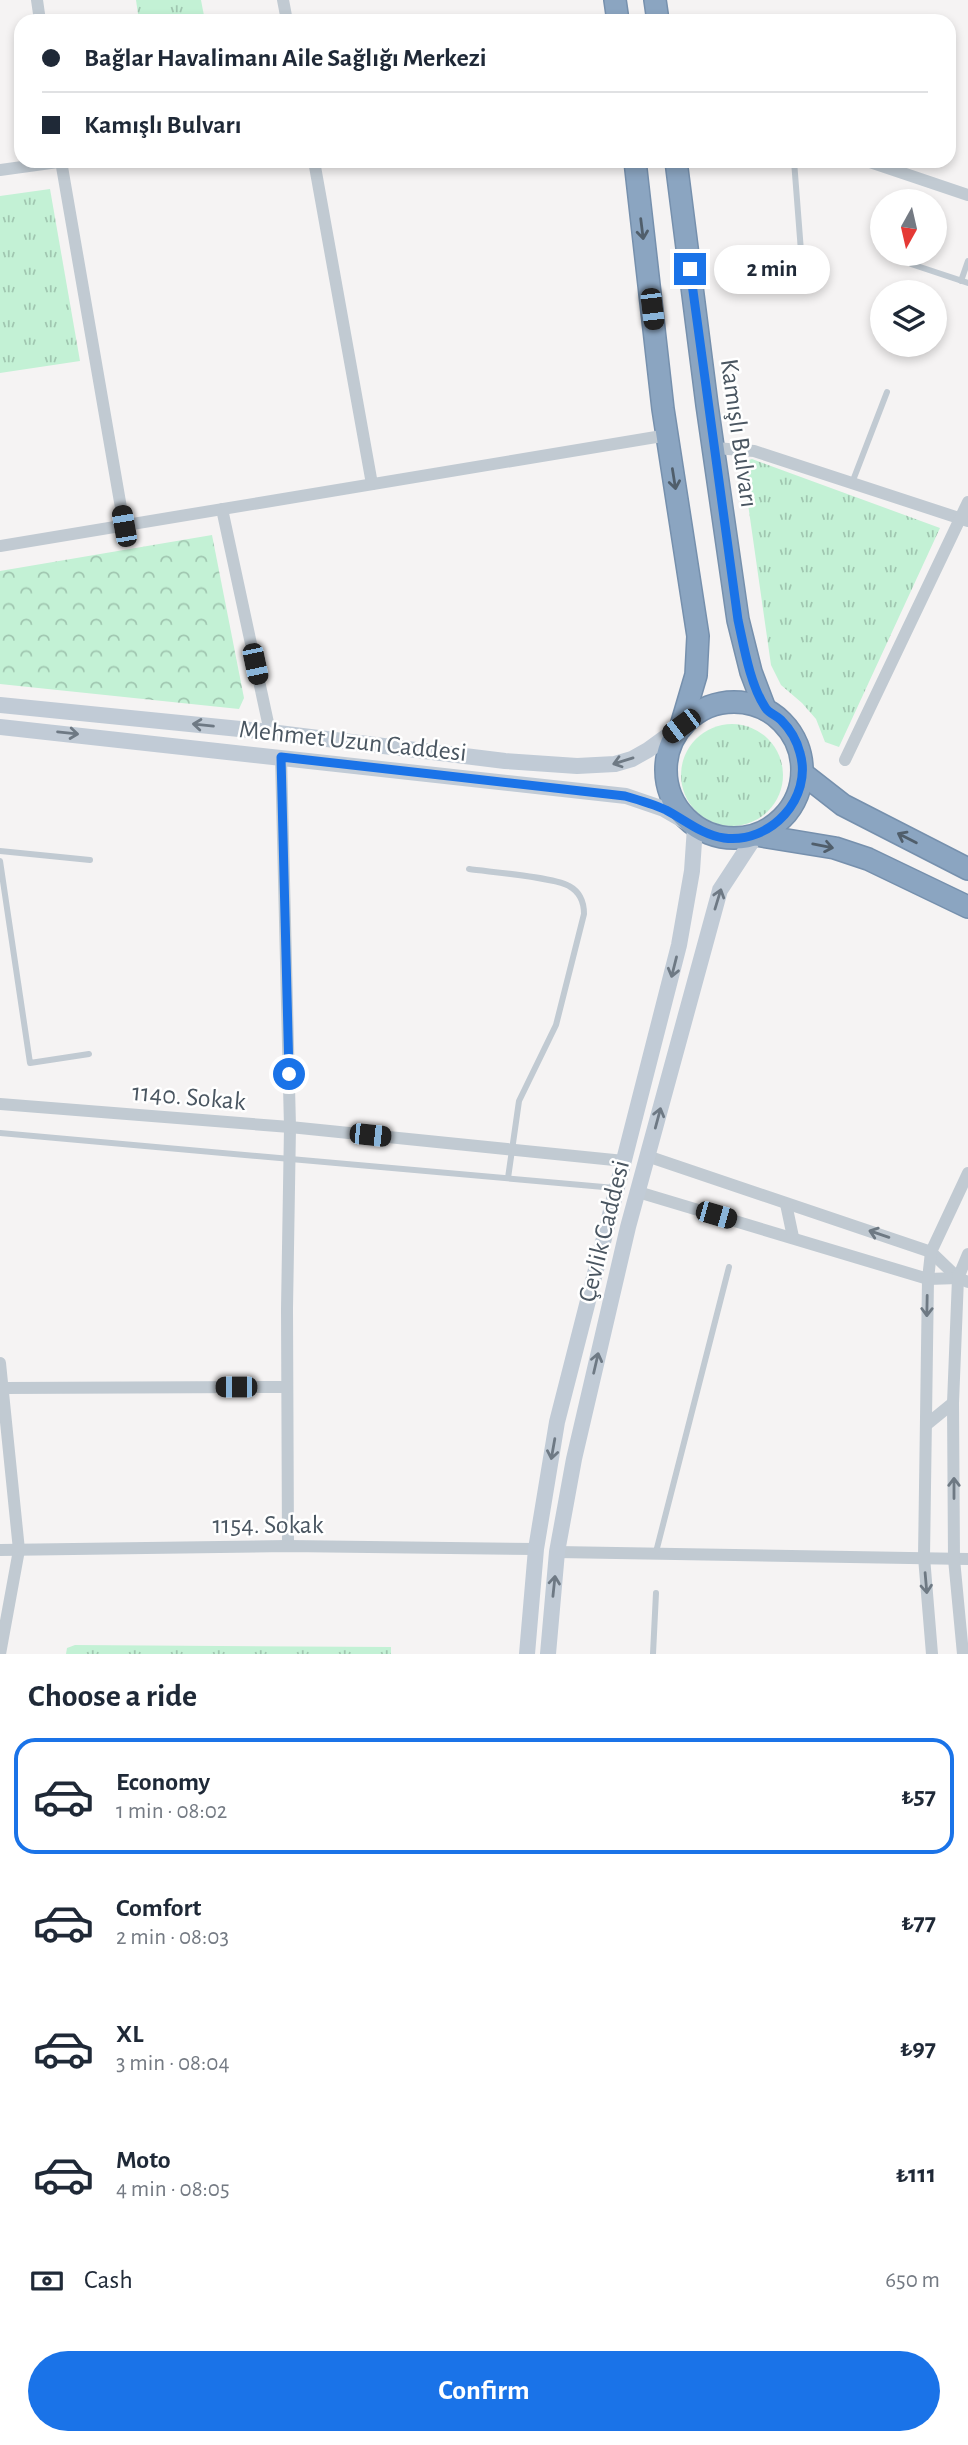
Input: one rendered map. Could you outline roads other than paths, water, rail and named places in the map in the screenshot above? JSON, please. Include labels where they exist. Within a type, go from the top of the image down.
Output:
[{"type":"highway","points":[[636,168],[668,435],[698,636],[696,675],[681,726],[669,746],[664,768],[668,790],[678,811],[695,827],[724,838],[756,835],[774,825],[789,811],[799,793],[801,754],[793,736],[781,720],[748,702],[729,701],[702,709],[681,726]]},
{"type":"highway","name":"Kamışlı Bulvarı","points":[[677,168],[738,620],[751,672],[765,709]]},
{"type":"highway","points":[[802,773],[843,805],[968,869]]},
{"type":"highway","points":[[756,835],[835,848],[868,859],[968,907]]},
{"type":"main road","points":[[0,705],[270,732],[505,761],[577,766],[615,764],[632,759],[681,726]]},
{"type":"main road","name":"Mehmet Uzun Caddesi","points":[[0,727],[625,796],[664,809],[695,827]]},
{"type":"main road","name":"Çevlik Caddesi","points":[[527,1654],[536,1549],[557,1422],[679,946],[692,871],[695,827]]},
{"type":"main road","name":"Çevlik Caddesi","points":[[548,1654],[557,1552],[574,1459],[647,1156],[720,890],[756,835]]},
{"type":"street","points":[[63,168],[124,526]]},
{"type":"street","points":[[314,168],[372,484]]},
{"type":"street","points":[[888,168],[968,195]]},
{"type":"street","points":[[0,546],[668,435]]},
{"type":"street","points":[[715,448],[754,451],[964,519]]},
{"type":"street","points":[[845,760],[964,519],[968,502]]},
{"type":"street","points":[[222,509],[270,732]]},
{"type":"street","points":[[281,757],[290,1127],[288,1546]]},
{"type":"street","name":"1140. Sokak","points":[[0,1104],[290,1127],[624,1161]]},
{"type":"street","points":[[647,1156],[932,1252],[963,1280]]},
{"type":"street","points":[[932,1654],[924,1558],[928,1279],[932,1252],[968,1173]]},
{"type":"street","points":[[638,1192],[928,1279],[963,1280]]},
{"type":"street","points":[[786,1204],[793,1237]]},
{"type":"street","points":[[963,1654],[954,1559],[953,1403],[963,1280],[968,1254]]},
{"type":"street","points":[[0,1363],[19,1550],[0,1654]]},
{"type":"street","points":[[3,1388],[287,1387]]},
{"type":"street","points":[[926,1425],[953,1403]]},
{"type":"street","name":"1154. Sokak","points":[[0,1550],[288,1546],[536,1549]]},
{"type":"street","points":[[557,1552],[968,1559]]},
{"type":"lane","points":[[795,168],[803,264]]},
{"type":"lane","points":[[917,266],[965,282],[968,261]]},
{"type":"lane","points":[[852,482],[887,392]]},
{"type":"lane","points":[[0,851],[90,860]]},
{"type":"lane","points":[[0,861],[30,1063],[89,1054]]},
{"type":"lane","points":[[469,869],[563,883],[578,894],[584,907],[556,1025],[519,1101],[508,1178]]},
{"type":"lane","points":[[0,1133],[618,1188]]},
{"type":"lane","points":[[656,1552],[729,1267]]},
{"type":"lane","points":[[653,1654],[656,1593]]}]
